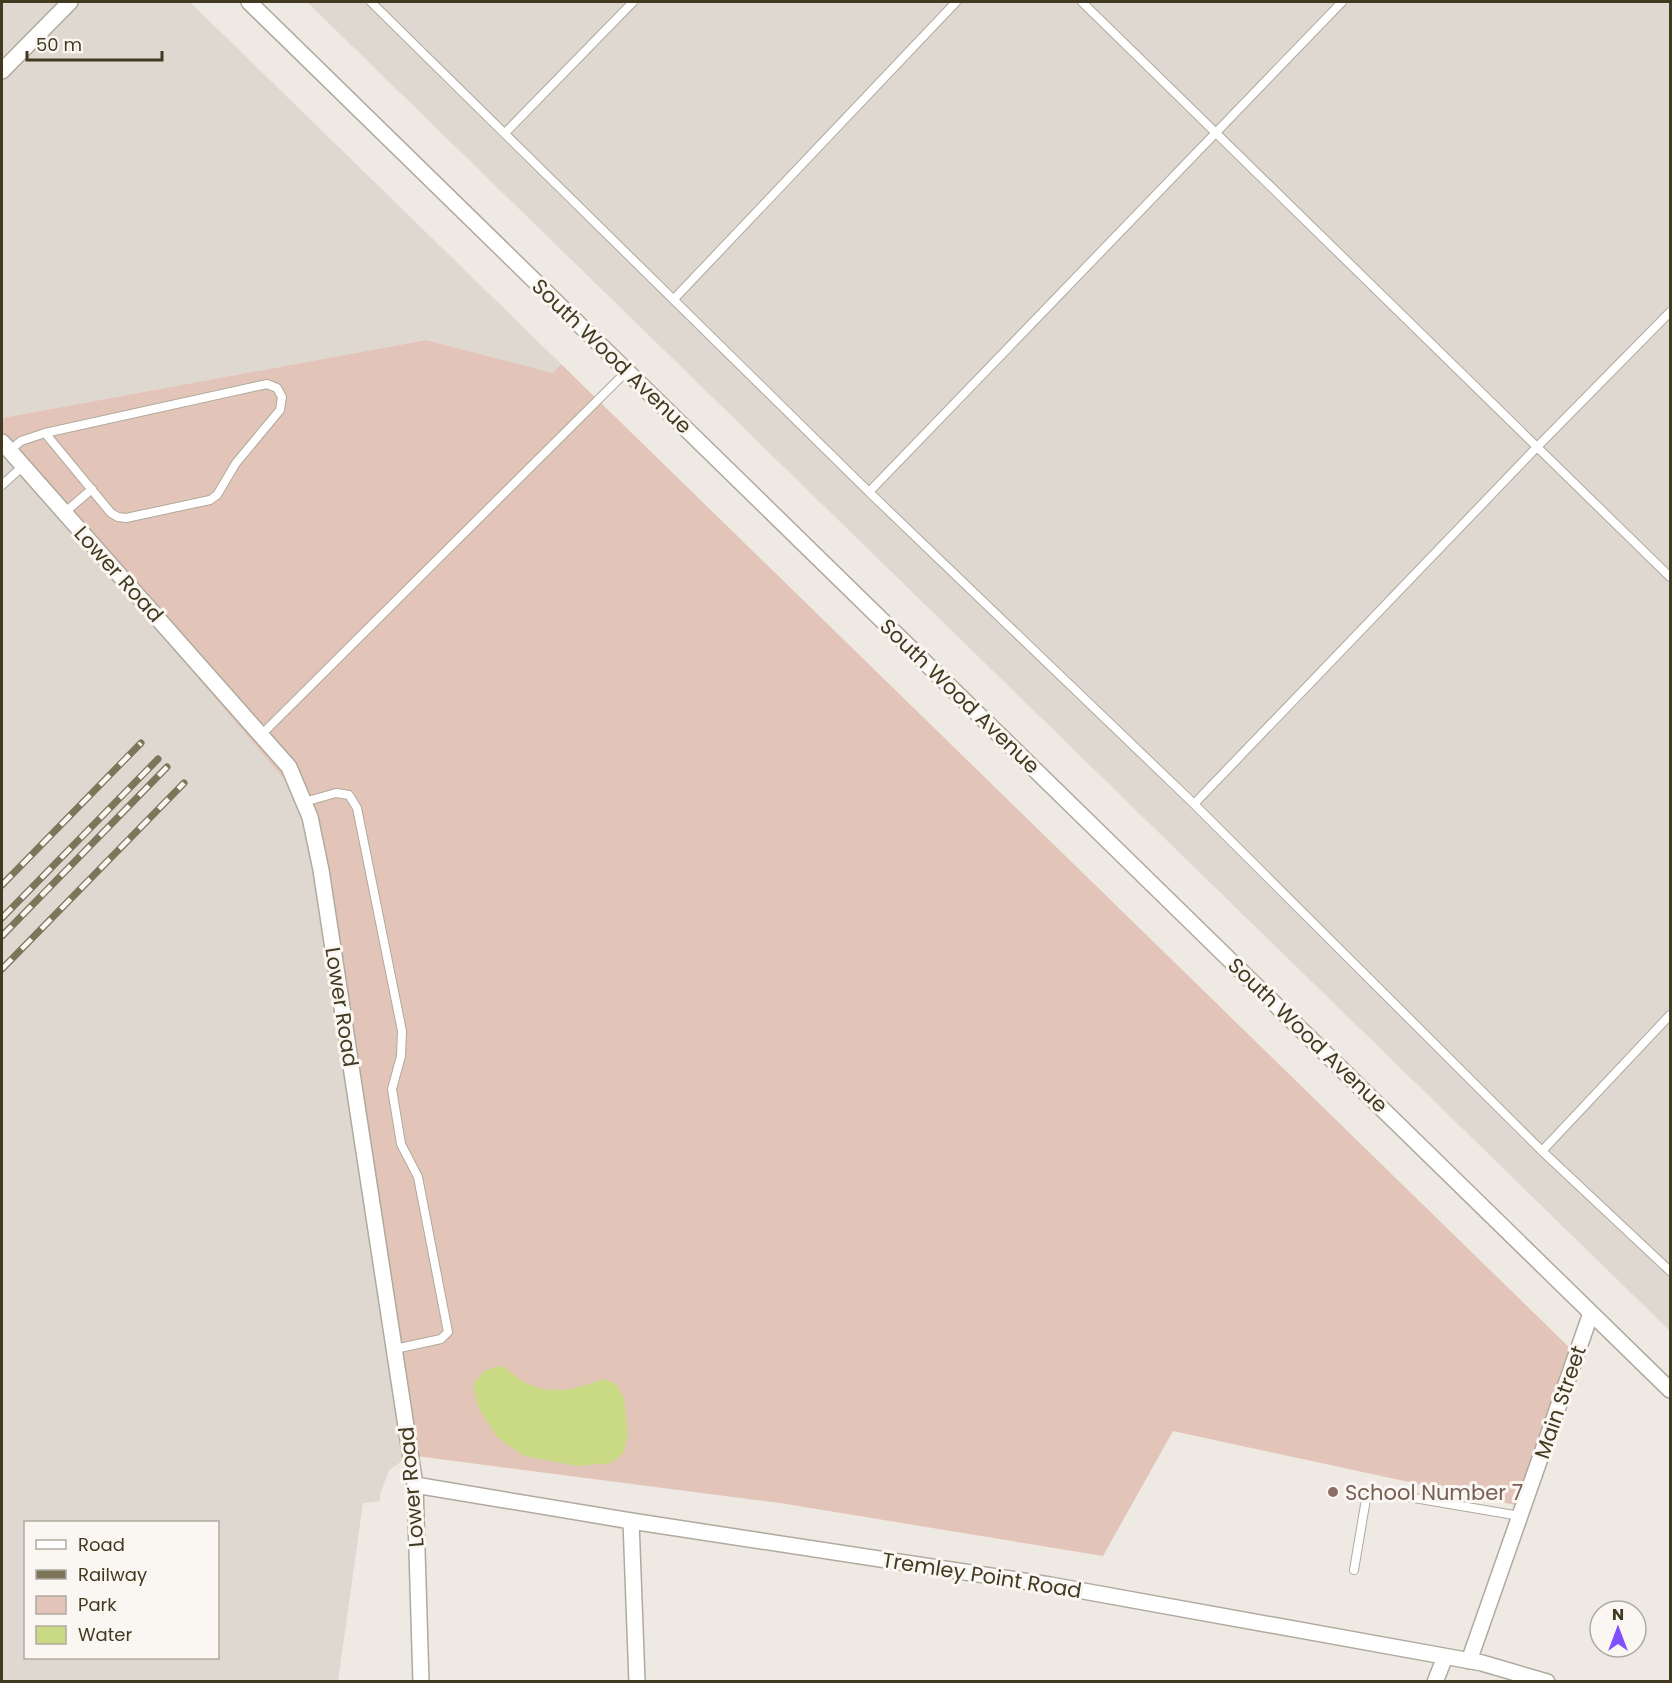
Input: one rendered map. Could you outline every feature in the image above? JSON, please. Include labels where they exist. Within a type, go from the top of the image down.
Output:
[{"type":"street","points":[[2,71],[69,2]]},
{"type":"street","name":"South Wood Avenue","points":[[249,2],[1671,1390]]},
{"type":"street","name":"Lower Road","points":[[4,446],[290,767],[310,817],[321,870],[415,1485],[422,1682]]},
{"type":"street","name":"Main Street","points":[[1469,1661],[1591,1313]]},
{"type":"street","name":"Tremley Point Road","points":[[415,1485],[631,1521],[1050,1585],[1469,1661],[1546,1682]]},
{"type":"street","points":[[631,1521],[637,1682]]},
{"type":"street","points":[[1435,1682],[1445,1657]]},
{"type":"lane","points":[[371,2],[869,492],[1194,804],[1542,1151],[1671,1271]]},
{"type":"lane","points":[[505,133],[633,2]]},
{"type":"lane","points":[[674,299],[956,2]]},
{"type":"lane","points":[[1082,2],[1671,577]]},
{"type":"lane","points":[[869,492],[1342,2]]},
{"type":"lane","points":[[1194,804],[1538,446],[1671,312]]},
{"type":"lane","points":[[261,735],[627,371]]},
{"type":"lane","points":[[4,446],[45,433],[267,384],[274,385],[282,397],[280,410],[210,500],[122,518],[111,513],[45,433]]},
{"type":"lane","points":[[2,485],[23,466]]},
{"type":"lane","points":[[64,513],[92,489]]},
{"type":"lane","points":[[304,802],[336,793],[349,795],[357,808],[402,1031],[401,1056],[392,1089],[400,1144],[418,1176],[448,1332],[441,1339],[395,1348]]},
{"type":"lane","points":[[1542,1151],[1671,1015]]},
{"type":"lane","points":[[1354,1570],[1366,1499],[1373,1491],[1520,1515]]},
{"type":"shaded area","points":[[2,2],[190,2],[561,364],[553,373],[426,340],[2,418]]},
{"type":"shaded area","points":[[307,2],[1670,2],[1670,1331]]},
{"type":"shaded area","points":[[2,449],[307,806],[411,1455],[389,1470],[380,1501],[363,1503],[338,1681],[2,1681]]},
{"type":"green space","points":[[426,340],[553,373],[561,364],[1574,1352],[1520,1506],[1173,1431],[1103,1556],[780,1503],[416,1456],[307,806],[2,449],[2,418]]},
{"type":"water","points":[[499,1366],[526,1383],[546,1389],[565,1390],[603,1379],[615,1383],[624,1398],[628,1434],[624,1452],[611,1463],[577,1466],[524,1456],[497,1437],[479,1409],[473,1385],[484,1371]]},
{"type":"railway","points":[[2,885],[141,743]]},
{"type":"railway","points":[[2,918],[158,759]]},
{"type":"railway","points":[[2,936],[167,767]]},
{"type":"railway","points":[[2,969],[184,783]]},
{"type":"place","name":"School Number 7","points":[[1333,1492]]}]
